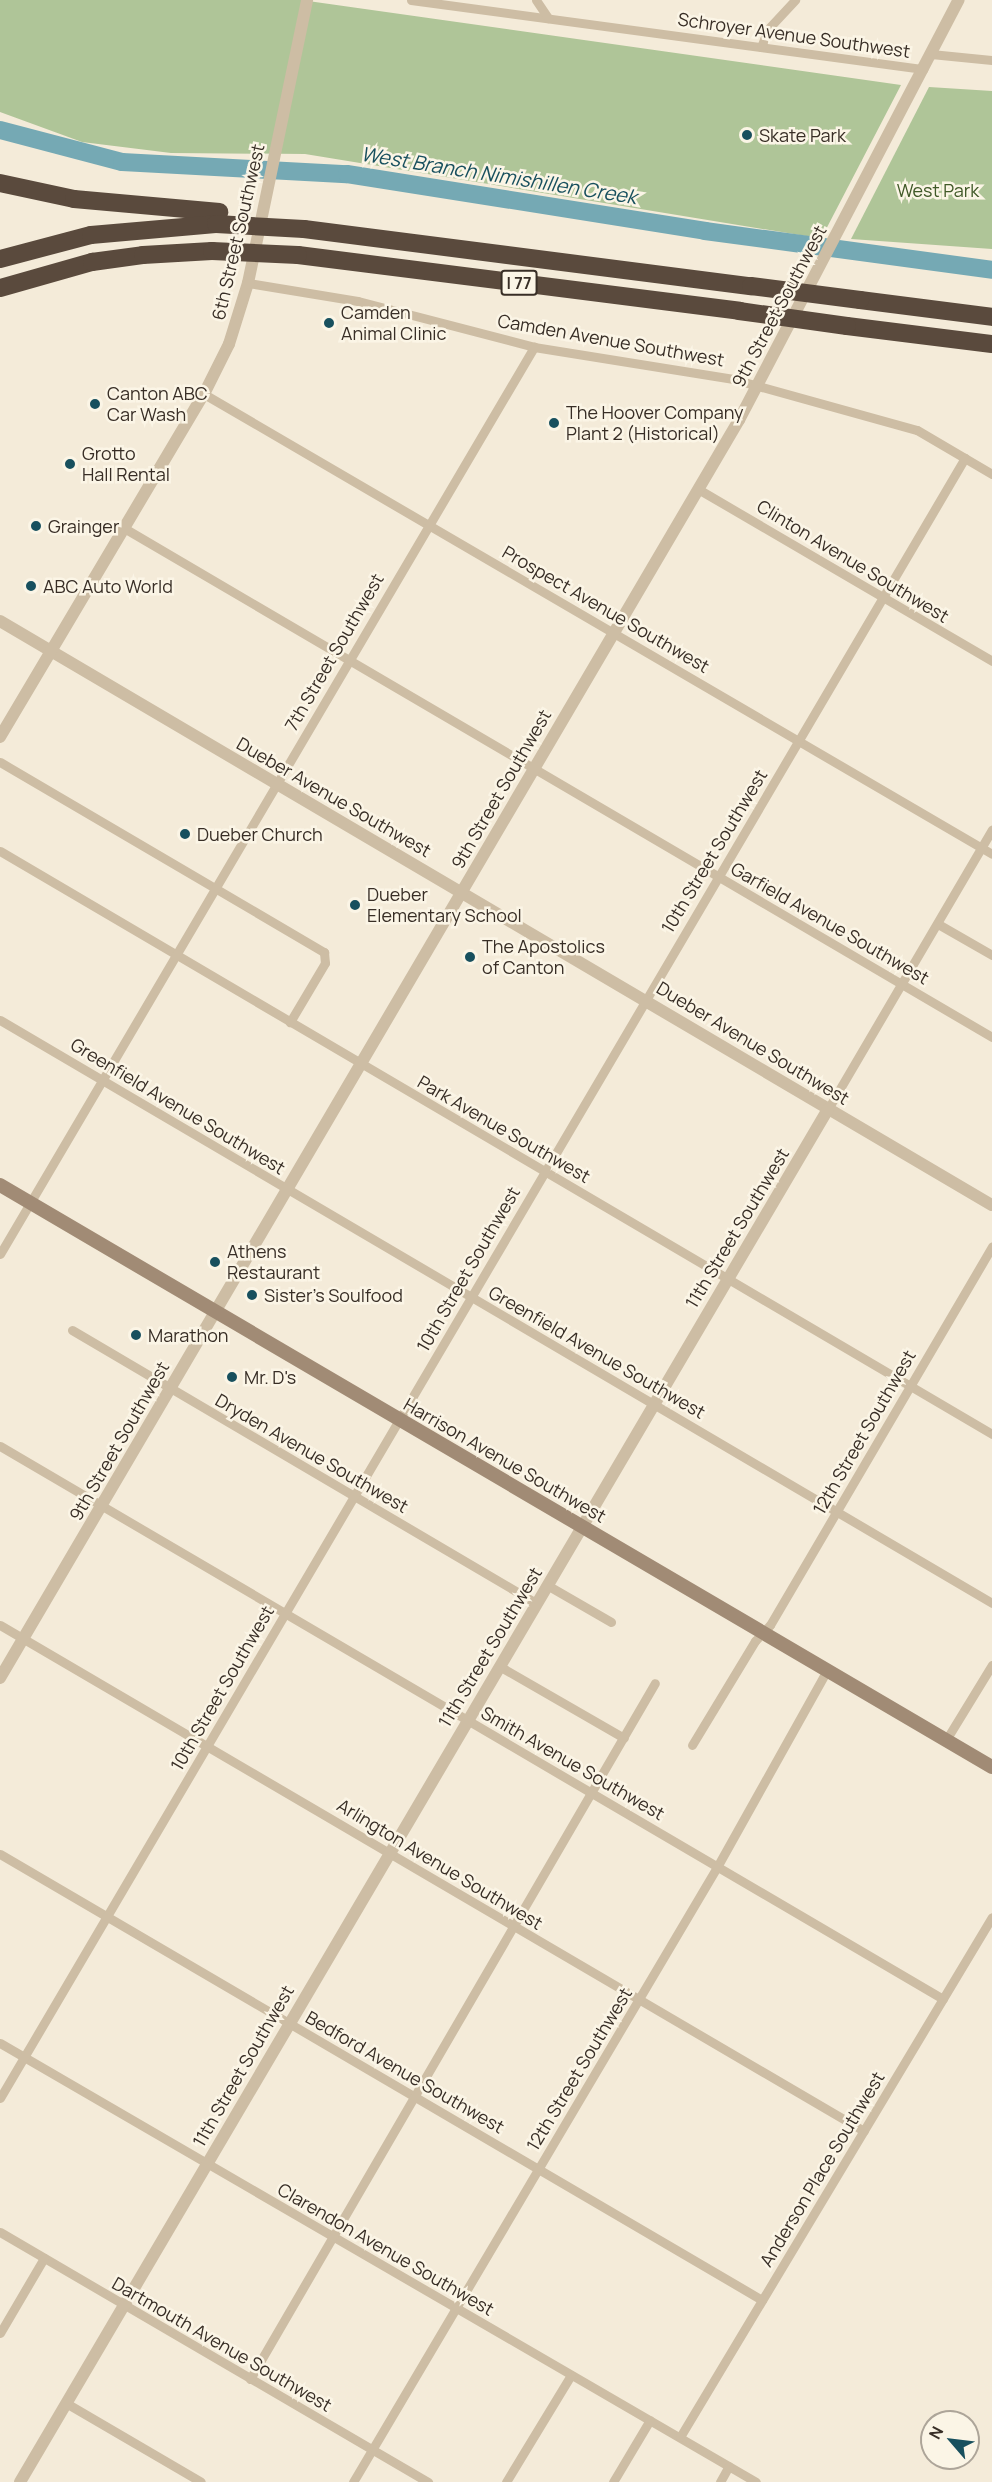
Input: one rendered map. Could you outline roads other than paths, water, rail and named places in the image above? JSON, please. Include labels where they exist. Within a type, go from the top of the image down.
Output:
[{"type":"highway","points":[[0,183],[64,198],[218,218]]},
{"type":"highway","name":"I 77","points":[[0,259],[91,236],[218,218],[306,223],[486,251],[992,317]]},
{"type":"highway","name":"I 77","points":[[0,288],[92,262],[143,255],[212,251],[298,255],[992,344]]},
{"type":"main road","name":"Harrison Avenue Southwest","points":[[0,1185],[992,1767]]},
{"type":"street","name":"6th Street Southwest","points":[[0,737],[204,394],[229,344],[248,283],[307,0]]},
{"type":"street","name":"Schroyer Avenue Southwest","points":[[411,0],[923,69]]},
{"type":"street","points":[[536,0],[548,18]]},
{"type":"street","points":[[761,47],[768,29],[795,0]]},
{"type":"street","name":"9th Street Southwest","points":[[0,1678],[758,386],[959,0]]},
{"type":"street","points":[[931,54],[992,60]]},
{"type":"street","name":"Camden Avenue Southwest","points":[[248,283],[358,301],[534,347],[718,375],[917,430],[992,474]]},
{"type":"street","name":"7th Street Southwest","points":[[0,1254],[534,347]]},
{"type":"street","name":"Prospect Avenue Southwest","points":[[204,394],[992,854]]},
{"type":"street","name":"10th Street Southwest","points":[[0,2098],[964,458]]},
{"type":"street","name":"Clinton Avenue Southwest","points":[[698,489],[992,662]]},
{"type":"street","name":"Garfield Avenue Southwest","points":[[124,528],[992,1037]]},
{"type":"street","name":"Dueber Avenue Southwest","points":[[0,621],[992,1205]]},
{"type":"street","points":[[0,762],[326,954],[325,963],[290,1022]]},
{"type":"street","name":"11th Street Southwest","points":[[20,2482],[992,830]]},
{"type":"street","name":"Park Avenue Southwest","points":[[0,852],[992,1434]]},
{"type":"street","points":[[938,924],[992,955]]},
{"type":"street","name":"Greenfield Avenue Southwest","points":[[0,1020],[992,1603]]},
{"type":"street","name":"12th Street Southwest","points":[[692,1746],[837,1511],[992,1246]]},
{"type":"street","name":"Dryden Avenue Southwest","points":[[72,1330],[536,1603]]},
{"type":"street","name":"Smith Avenue Southwest","points":[[0,1446],[943,1999]]},
{"type":"street","points":[[547,1585],[611,1622]]},
{"type":"street","name":"Arlington Avenue Southwest","points":[[0,1625],[639,2001],[864,2130]]},
{"type":"street","points":[[946,1740],[992,1665]]},
{"type":"street","points":[[499,1666],[624,1738]]},
{"type":"street","name":"12th Street Southwest","points":[[353,2482],[639,2001],[827,1670]]},
{"type":"street","points":[[250,2379],[516,1928],[655,1683]]},
{"type":"street","name":"Bedford Avenue Southwest","points":[[0,1854],[762,2300]]},
{"type":"street","name":"Anderson Place Southwest","points":[[680,2437],[992,1917]]},
{"type":"street","name":"Clarendon Avenue Southwest","points":[[0,2043],[756,2482]]},
{"type":"street","name":"Dartmouth Avenue Southwest","points":[[0,2232],[428,2482]]},
{"type":"street","points":[[0,2333],[44,2258]]},
{"type":"street","points":[[507,2482],[571,2374]]},
{"type":"street","points":[[66,2403],[201,2482]]},
{"type":"street","points":[[613,2482],[650,2420]]},
{"type":"street","points":[[720,2482],[729,2466]]},
{"type":"waterway","name":"West Branch Nimishillen Creek","points":[[0,130],[122,162],[347,174],[705,231],[992,270]]},
{"type":"place","name":"Skate Park","points":[[747,135]]},
{"type":"place","name":"Camden Animal Clinic","points":[[329,323]]},
{"type":"place","name":"Canton ABC Car Wash","points":[[95,404]]},
{"type":"place","name":"The Hoover Company Plant 2 (Historical)","points":[[554,423]]},
{"type":"place","name":"Grotto Hall Rental","points":[[70,464]]},
{"type":"place","name":"Grainger","points":[[36,526]]},
{"type":"place","name":"ABC Auto World","points":[[31,586]]},
{"type":"place","name":"Dueber Church","points":[[185,834]]},
{"type":"place","name":"Dueber Elementary School","points":[[355,905]]},
{"type":"place","name":"The Apostolics of Canton","points":[[470,957]]},
{"type":"place","name":"Athens Restaurant","points":[[215,1262]]},
{"type":"place","name":"Sister's Soulfood","points":[[252,1295]]},
{"type":"place","name":"Marathon","points":[[136,1335]]},
{"type":"place","name":"Mr. D's","points":[[232,1377]]},
{"type":"park label","name":"West Park","points":[[938,190]]}]
